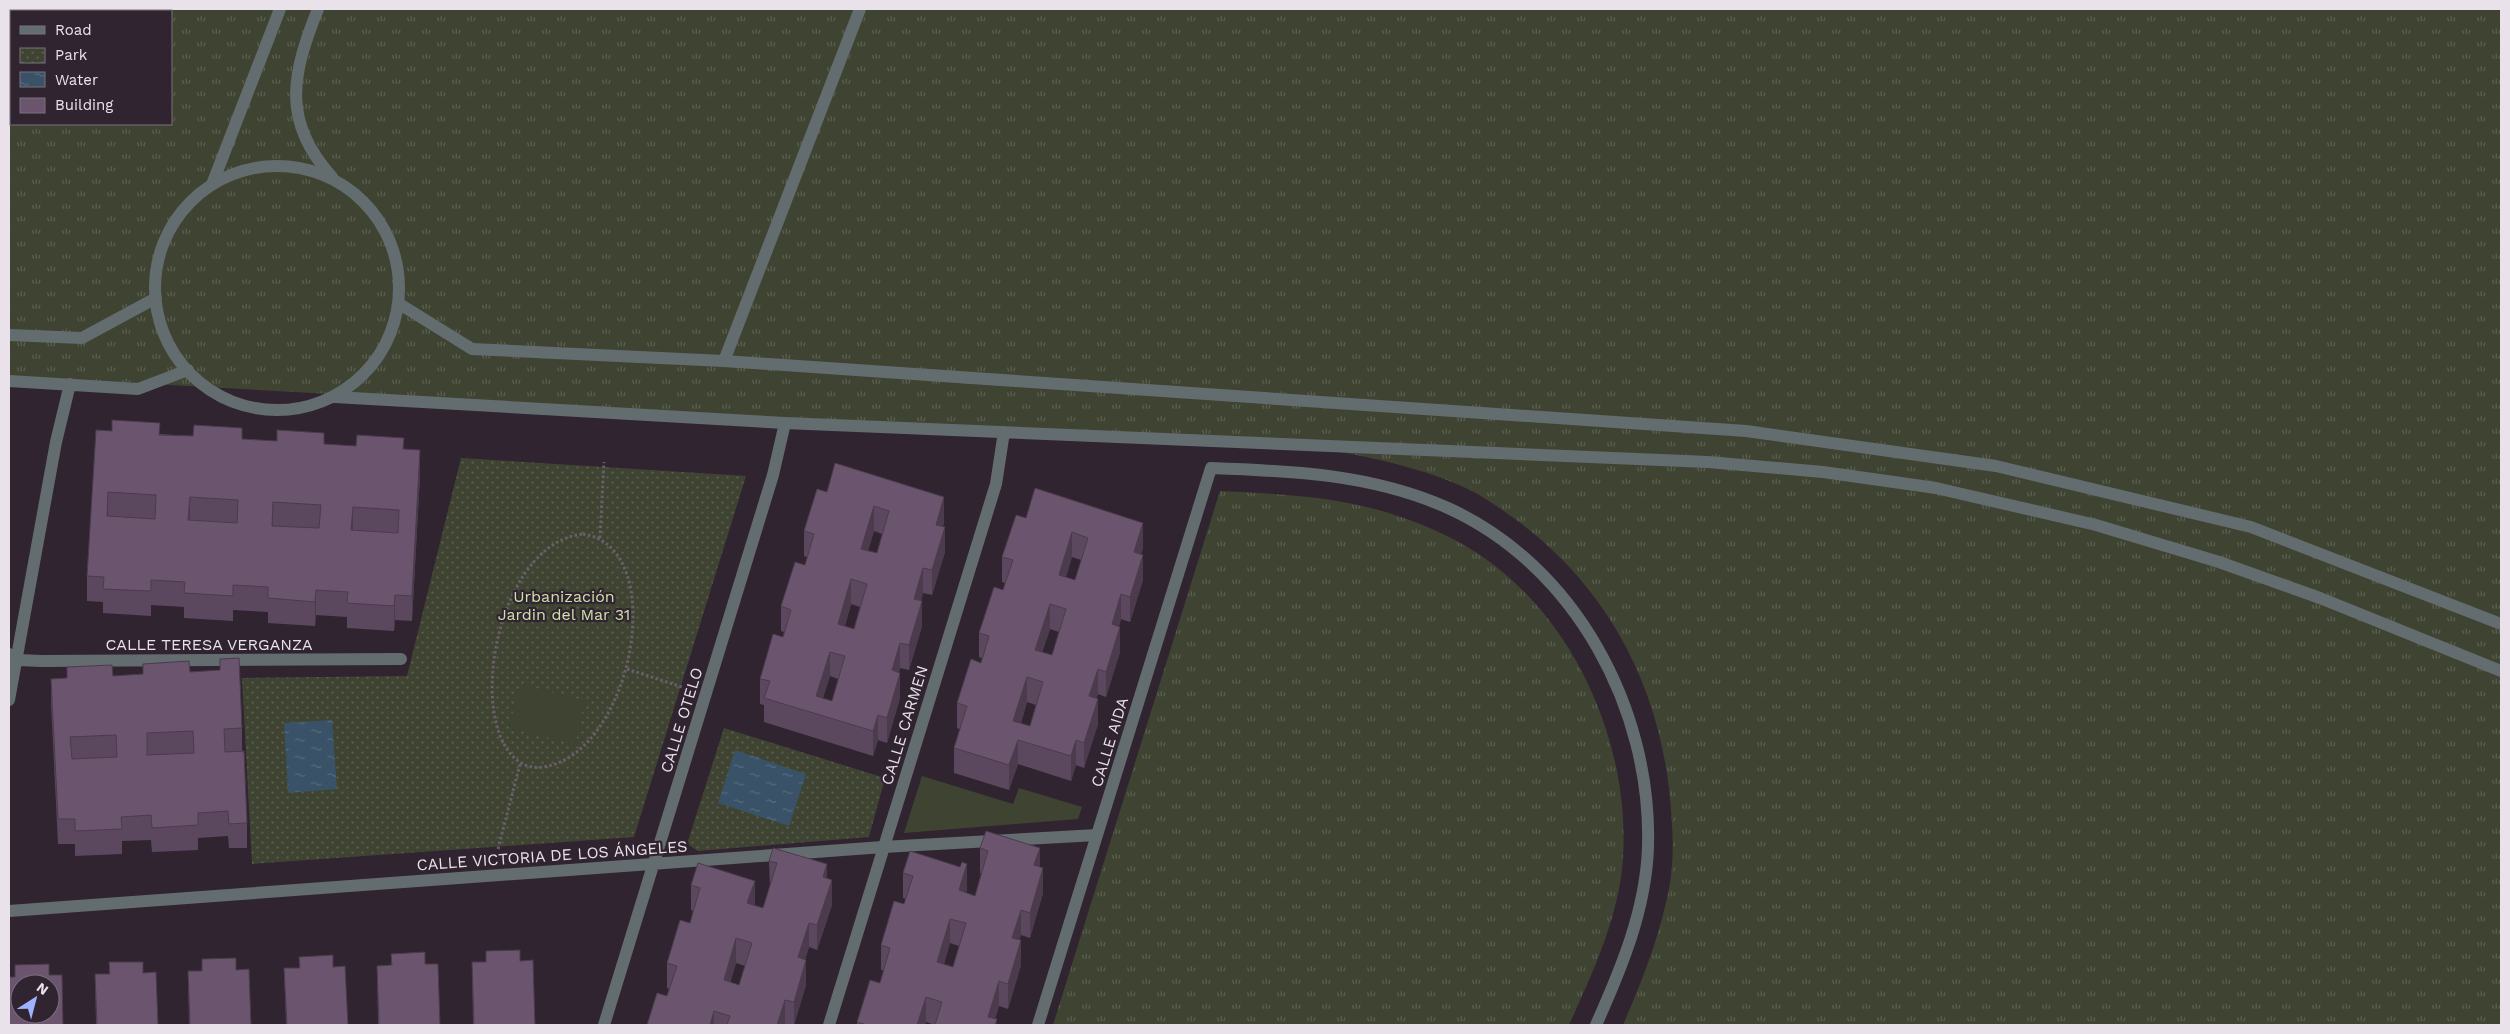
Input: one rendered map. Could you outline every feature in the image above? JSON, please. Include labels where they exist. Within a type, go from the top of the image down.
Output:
[{"type":"street","points":[[213,182],[280,9]]},
{"type":"street","points":[[318,9],[298,63],[296,86],[297,110],[303,132],[314,158],[332,177],[368,204],[392,243],[401,287],[393,331],[370,370],[335,397]]},
{"type":"street","points":[[724,361],[860,9]]},
{"type":"street","points":[[332,177],[292,165],[251,167],[213,182],[177,216],[156,261],[156,310],[174,356],[206,388],[247,407],[292,410],[335,397],[785,423],[1708,462],[1822,472],[1936,488],[2096,525],[2219,562],[2320,598],[2501,671]]},
{"type":"street","points":[[9,335],[82,338],[156,298]]},
{"type":"street","points":[[398,303],[472,349],[724,361],[1746,431],[1996,466],[2251,527],[2501,624]]},
{"type":"street","points":[[9,381],[138,389],[188,370]]},
{"type":"street","points":[[9,700],[11,660],[56,442],[70,384]]},
{"type":"street","name":"CALLE OTELO","points":[[604,1025],[771,482],[785,423]]},
{"type":"street","name":"CALLE CARMEN","points":[[829,1025],[996,484],[1004,432]]},
{"type":"street","name":"CALLE AIDA","points":[[1038,1025],[1211,468],[1302,471],[1362,480],[1406,492],[1449,508],[1488,530],[1522,555],[1552,584],[1588,632],[1613,679],[1629,720],[1641,761],[1647,804],[1648,848],[1637,920],[1618,974],[1596,1025]]},
{"type":"street","name":"CALLE TERESA VERGANZA","points":[[11,660],[401,659]]},
{"type":"street","name":"CALLE VICTORIA DE LOS ÁNGELES","points":[[9,911],[883,847],[1097,835]]},
{"type":"path","points":[[600,538],[604,462]]},
{"type":"path","points":[[583,534],[600,538],[615,552],[622,563],[629,582],[633,624],[627,668],[609,713],[599,730],[582,750],[562,763],[530,768],[520,764],[502,740],[492,701],[494,659],[506,614],[526,574],[550,548],[574,535],[583,534]]},
{"type":"path","points":[[627,668],[685,687]]},
{"type":"path","points":[[498,850],[520,764]]},
{"type":"green space","points":[[9,9],[2501,9],[2501,1025],[1623,1025],[1656,938],[1670,883],[1673,846],[1666,767],[1657,725],[1643,685],[1626,647],[1604,611],[1579,578],[1549,547],[1488,500],[1466,488],[1428,473],[1363,456],[1330,450],[9,376]]},
{"type":"green space","name":"Urbanización Jardin del Mar 31","points":[[461,458],[746,476],[634,837],[252,864],[242,678],[407,676]]},
{"type":"green space","points":[[1220,491],[1310,497],[1354,504],[1398,516],[1439,532],[1477,553],[1512,580],[1542,612],[1568,648],[1589,687],[1606,728],[1617,771],[1623,815],[1623,858],[1616,902],[1604,944],[1569,1025],[1053,1025]]},
{"type":"green space","points":[[520,684],[585,701],[575,744],[509,728]]},
{"type":"green space","points":[[724,728],[885,778],[869,837],[698,851],[689,845],[688,841]]},
{"type":"green space","points":[[922,776],[1013,804],[1019,788],[1082,807],[1078,819],[904,833]]},
{"type":"water","points":[[332,720],[337,789],[288,793],[284,723]]},
{"type":"water","points":[[735,750],[806,774],[789,826],[718,803]]},
{"type":"building","points":[[112,420],[160,423],[159,435],[193,436],[194,425],[242,428],[242,439],[277,441],[277,430],[324,433],[324,444],[356,446],[357,435],[404,438],[403,449],[420,450],[412,596],[395,595],[394,606],[347,603],[348,592],[316,590],[315,602],[268,598],[268,587],[233,585],[233,596],[184,593],[185,582],[151,580],[151,591],[103,589],[104,577],[87,576],[96,430],[112,431]],"holes":[[[108,492],[156,495],[155,519],[107,516]],[[190,497],[238,500],[237,523],[188,520]],[[273,502],[321,505],[319,528],[272,526]],[[353,507],[399,510],[398,533],[351,530]]]},
{"type":"building","points":[[835,463],[944,497],[936,525],[945,527],[932,570],[923,568],[914,599],[922,601],[909,645],[900,643],[892,670],[900,673],[887,718],[878,715],[873,731],[764,698],[770,681],[760,679],[773,634],[783,637],[791,610],[781,606],[795,562],[805,565],[814,534],[804,531],[817,489],[827,492]],"holes":[[[874,506],[889,511],[877,553],[861,549]],[[851,579],[867,584],[854,629],[838,624]],[[830,652],[845,656],[832,701],[816,696]]]},
{"type":"building","points":[[1035,488],[1143,523],[1134,552],[1143,555],[1130,597],[1121,594],[1112,624],[1120,627],[1106,672],[1098,669],[1089,696],[1098,699],[1084,743],[1076,740],[1071,756],[1018,740],[1009,765],[954,748],[967,706],[957,703],[971,659],[981,663],[989,636],[979,633],[994,587],[1003,590],[1013,560],[1002,557],[1016,515],[1026,518]],"holes":[[[1072,532],[1088,538],[1075,580],[1059,575]],[[1050,604],[1066,609],[1052,655],[1035,650]],[[1027,677],[1043,682],[1030,726],[1013,721]]]},
{"type":"building","points":[[239,658],[242,728],[224,729],[225,752],[244,751],[247,823],[229,824],[228,811],[198,813],[198,825],[152,828],[151,815],[121,817],[122,829],[75,831],[75,819],[58,819],[51,679],[67,678],[67,667],[112,665],[113,676],[143,674],[143,664],[189,661],[190,672],[220,670],[220,659]],"holes":[[[193,731],[194,753],[147,755],[147,733]],[[116,735],[117,757],[72,759],[70,737]]]},
{"type":"building","points":[[986,831],[1040,848],[1034,865],[1043,868],[1030,913],[1021,910],[1012,938],[1021,940],[1008,984],[999,981],[988,1017],[997,1019],[995,1025],[935,1025],[942,1002],[926,997],[917,1025],[867,1025],[857,1022],[870,980],[880,983],[890,948],[881,945],[894,901],[904,904],[913,876],[903,873],[910,851],[960,867],[962,862],[967,864],[959,890],[975,896],[988,851],[980,848]],"holes":[[[950,919],[966,923],[953,967],[937,962]]]},
{"type":"building","points":[[773,848],[827,864],[823,877],[832,880],[817,925],[809,923],[798,957],[806,960],[794,1002],[785,1000],[777,1025],[727,1025],[730,1016],[714,1011],[710,1025],[647,1025],[657,993],[667,996],[677,966],[667,963],[680,920],[690,923],[700,888],[691,885],[698,863],[755,881],[747,903],[763,908],[777,863],[769,861]],"holes":[[[736,938],[752,943],[739,985],[724,980]]]},
{"type":"building","points":[[520,950],[520,961],[533,960],[535,1025],[474,1025],[472,962],[486,962],[486,951]]},
{"type":"building","points":[[425,952],[425,964],[438,964],[440,1025],[379,1025],[377,966],[392,965],[391,954]]},
{"type":"building","points":[[333,955],[333,967],[345,966],[348,1025],[287,1025],[284,968],[300,968],[299,957]]},
{"type":"building","points":[[236,958],[236,970],[249,969],[251,1025],[190,1025],[188,971],[202,971],[202,959]]},
{"type":"building","points":[[109,962],[143,962],[143,973],[156,972],[158,1025],[97,1025],[95,974],[110,974]]},
{"type":"building","points":[[49,964],[49,974],[15,974],[15,965]]},
{"type":"building","points":[[60,975],[62,975],[63,1025],[9,1025],[9,977],[10,1024],[60,1024]]}]
